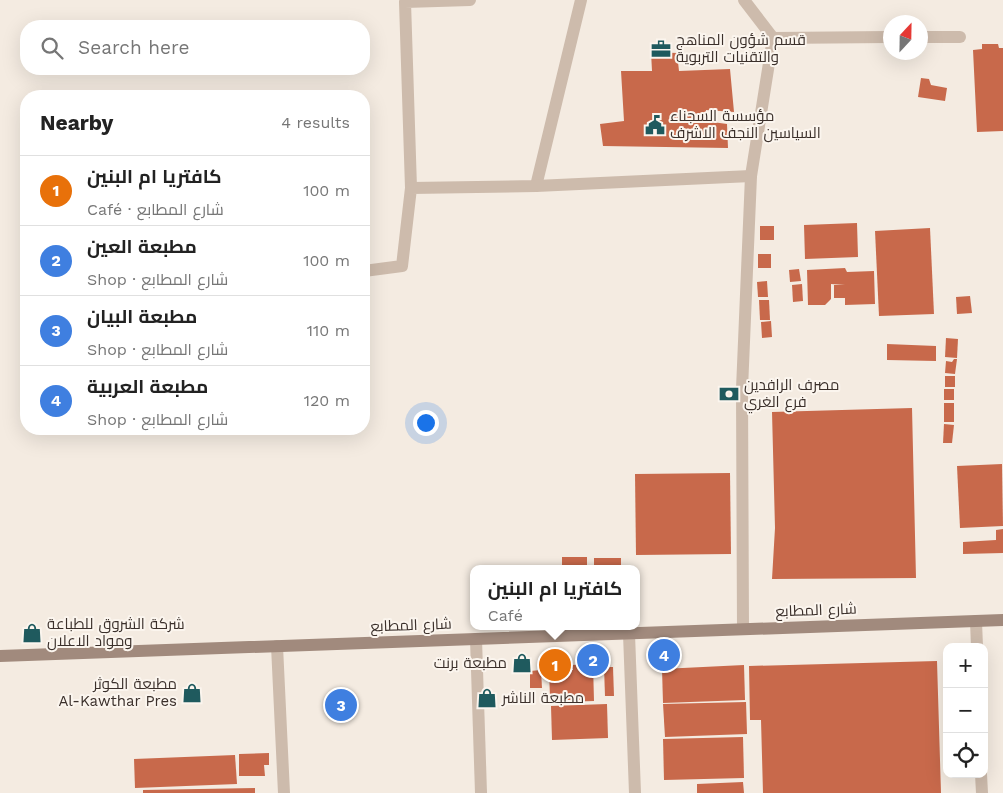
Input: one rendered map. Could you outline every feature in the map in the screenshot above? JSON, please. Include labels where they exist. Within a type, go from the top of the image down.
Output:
[{"type":"street","points":[[370,270],[402,266],[411,188],[405,2],[470,0]]},
{"type":"street","points":[[536,186],[581,0]]},
{"type":"street","points":[[743,629],[742,389],[751,176],[773,38],[744,0]]},
{"type":"street","points":[[773,38],[883,37]]},
{"type":"street","points":[[928,37],[960,37]]},
{"type":"street","points":[[411,188],[536,186],[751,176]]},
{"type":"street","name":"شارع المطابع","points":[[0,656],[1003,620]]},
{"type":"street","points":[[976,621],[977,643]]},
{"type":"street","points":[[629,634],[635,793]]},
{"type":"street","points":[[476,639],[481,793]]},
{"type":"street","points":[[277,646],[284,793]]},
{"type":"street","points":[[981,778],[982,793]]},
{"type":"building","points":[[982,44],[998,44],[999,48],[1003,48],[1003,131],[977,132],[973,50],[982,49]]},
{"type":"building","points":[[651,52],[677,53],[679,71],[730,69],[734,112],[706,110],[705,121],[727,124],[728,148],[603,146],[600,124],[624,121],[621,71],[652,71]]},
{"type":"building","points":[[921,78],[929,79],[931,85],[947,88],[945,101],[918,97]]},
{"type":"building","points":[[857,223],[858,257],[805,259],[804,225]]},
{"type":"building","points":[[760,226],[774,226],[774,240],[760,240]]},
{"type":"building","points":[[930,228],[934,314],[879,316],[875,231]]},
{"type":"building","points":[[758,254],[771,254],[771,268],[758,268]]},
{"type":"building","points":[[845,268],[847,272],[874,271],[875,304],[845,305],[845,298],[834,298],[834,285],[845,285],[831,284],[831,299],[825,305],[808,305],[807,270]]},
{"type":"building","points":[[799,269],[801,281],[790,282],[789,270]]},
{"type":"building","points":[[767,281],[768,297],[758,297],[757,282]]},
{"type":"building","points":[[802,284],[803,301],[793,302],[792,285]]},
{"type":"building","points":[[970,296],[972,313],[957,314],[956,297]]},
{"type":"building","points":[[759,300],[769,300],[770,320],[760,320]]},
{"type":"building","points":[[771,321],[772,337],[762,338],[761,322]]},
{"type":"building","points":[[946,338],[958,339],[957,358],[945,357]]},
{"type":"building","points":[[887,344],[936,346],[936,361],[887,360]]},
{"type":"building","points":[[954,359],[957,359],[955,374],[945,373],[946,361],[952,362]]},
{"type":"building","points":[[945,376],[955,376],[955,387],[945,387]]},
{"type":"building","points":[[944,389],[954,389],[954,400],[944,400]]},
{"type":"building","points":[[944,403],[954,403],[954,422],[944,422]]},
{"type":"building","points":[[912,408],[916,578],[772,579],[775,528],[772,412]]},
{"type":"building","points":[[944,424],[954,425],[952,443],[943,443]]},
{"type":"building","points":[[1002,464],[1003,526],[960,528],[957,466]]},
{"type":"building","points":[[730,473],[731,554],[636,555],[635,474]]},
{"type":"building","points":[[1003,529],[1003,553],[963,554],[963,542],[996,540],[996,530]]},
{"type":"building","points":[[562,557],[587,557],[587,565],[562,565]]},
{"type":"building","points":[[594,558],[621,558],[621,565],[594,565]]},
{"type":"building","points":[[937,661],[941,793],[763,793],[761,720],[750,720],[749,666]]},
{"type":"building","points":[[593,664],[594,701],[562,702],[558,697],[550,697],[549,671],[573,669],[549,669],[549,666]]},
{"type":"building","points":[[744,665],[745,700],[663,703],[662,669]]},
{"type":"building","points":[[604,667],[613,667],[614,696],[605,696]]},
{"type":"building","points":[[541,670],[542,688],[530,688],[530,671]]},
{"type":"building","points":[[746,702],[747,734],[665,737],[663,704]]},
{"type":"building","points":[[607,704],[608,738],[552,740],[551,706]]},
{"type":"building","points":[[743,737],[744,778],[664,780],[663,739]]},
{"type":"building","points":[[269,753],[269,765],[264,765],[265,776],[239,776],[239,754]]},
{"type":"building","points":[[235,755],[237,784],[135,788],[134,759]]},
{"type":"building","points":[[743,782],[744,793],[697,793],[697,784]]},
{"type":"building","points":[[255,788],[255,793],[143,793],[143,790]]},
{"type":"place","name":"قسم شؤون المناهج والتقنيات التربوية","points":[[661,49]]},
{"type":"place","name":"مؤسسة السجناء السياسين النجف الاشرف","points":[[655,125]]},
{"type":"place","name":"مصرف الرافدين فرع الغري","points":[[729,394]]},
{"type":"place","name":"شركة الشروق للطباعة ومواد الاعلان","points":[[32,633]]},
{"type":"place","name":"مطبعة العربية","points":[[664,655]]},
{"type":"place","name":"مطبعة العين","points":[[593,660]]},
{"type":"place","name":"مطبعة برنت","points":[[522,663]]},
{"type":"place","name":"كافتريا ام البنين","points":[[555,665]]},
{"type":"place","name":"مطبعة الكوثر Al-Kawthar Pres","points":[[192,693]]},
{"type":"place","name":"مطبعة الناشر","points":[[487,698]]},
{"type":"place","name":"مطبعة البيان","points":[[341,705]]}]
